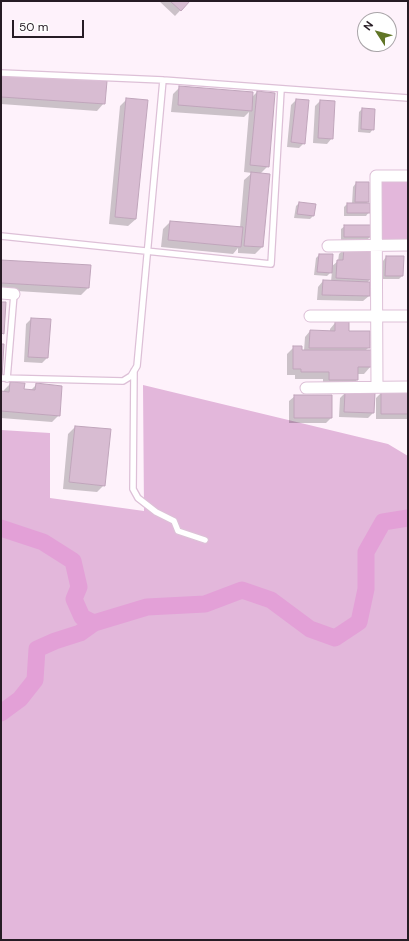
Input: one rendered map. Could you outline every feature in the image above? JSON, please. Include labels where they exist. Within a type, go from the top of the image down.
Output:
[{"type":"street","points":[[377,387],[376,176],[408,176]]},
{"type":"street","points":[[328,246],[408,245]]},
{"type":"street","points":[[1,293],[14,294]]},
{"type":"street","points":[[310,316],[408,316]]},
{"type":"street","points":[[306,388],[408,387]]},
{"type":"lane","points":[[1,73],[163,80],[281,90],[408,98]]},
{"type":"lane","points":[[14,294],[4,378],[122,381],[131,376],[137,366],[146,252],[163,80]]},
{"type":"lane","points":[[1,236],[271,264],[281,90]]},
{"type":"lane","points":[[134,371],[133,489],[138,498],[156,512],[174,521],[178,531],[205,540]]},
{"type":"shaded area","points":[[381,180],[408,180],[408,240],[380,240]]},
{"type":"shaded area","points":[[143,385],[388,444],[408,456],[408,940],[1,940],[1,430],[50,433],[50,498],[144,511]]},
{"type":"building","points":[[170,1],[190,1],[181,11]]},
{"type":"building","points":[[1,74],[107,81],[105,104],[1,97]]},
{"type":"building","points":[[179,86],[253,92],[252,111],[178,105]]},
{"type":"building","points":[[257,91],[275,93],[269,167],[250,165]]},
{"type":"building","points":[[126,98],[148,100],[136,219],[115,217]]},
{"type":"building","points":[[296,99],[309,100],[305,144],[291,142]]},
{"type":"building","points":[[320,100],[335,101],[333,139],[318,138]]},
{"type":"building","points":[[362,108],[375,109],[374,130],[361,129]]},
{"type":"building","points":[[251,172],[270,174],[263,247],[244,246]]},
{"type":"building","points":[[356,182],[369,182],[369,202],[355,202]]},
{"type":"building","points":[[299,202],[316,204],[314,216],[297,214]]},
{"type":"building","points":[[347,203],[370,203],[370,213],[347,213]]},
{"type":"building","points":[[170,221],[243,227],[241,247],[168,240]]},
{"type":"building","points":[[344,225],[371,225],[372,237],[344,237]]},
{"type":"building","points":[[344,248],[373,249],[371,280],[336,278],[337,260],[343,260]]},
{"type":"building","points":[[319,254],[333,254],[332,273],[317,272]]},
{"type":"building","points":[[386,256],[404,256],[403,276],[385,276]]},
{"type":"building","points":[[1,260],[91,265],[89,288],[1,283]]},
{"type":"building","points":[[323,280],[370,282],[370,296],[322,295]]},
{"type":"building","points":[[1,302],[6,302],[4,334],[1,333]]},
{"type":"building","points":[[31,318],[51,319],[48,358],[28,357]]},
{"type":"building","points":[[335,322],[349,322],[349,331],[370,331],[370,348],[309,348],[310,330],[335,331]]},
{"type":"building","points":[[1,344],[4,344],[2,377],[1,377]]},
{"type":"building","points":[[293,346],[302,346],[302,350],[372,350],[372,367],[358,367],[358,380],[329,380],[329,372],[301,372],[301,369],[293,369]]},
{"type":"building","points":[[10,382],[25,383],[24,389],[35,390],[36,383],[62,386],[60,416],[1,411],[1,391],[9,392]]},
{"type":"building","points":[[345,392],[375,393],[374,413],[344,412]]},
{"type":"building","points":[[381,392],[408,392],[408,414],[381,414]]},
{"type":"building","points":[[294,395],[332,395],[332,418],[294,418]]},
{"type":"building","points":[[75,426],[111,429],[105,486],[69,482]]},
{"type":"waterway","points":[[1,528],[43,542],[73,561],[79,587],[74,599],[82,617],[94,623],[147,607],[205,604],[242,590],[271,600],[310,629],[335,638],[359,622],[366,589],[366,552],[383,522],[408,518]]},
{"type":"waterway","points":[[1,713],[20,699],[35,680],[37,649],[55,641],[80,633],[94,623]]}]
